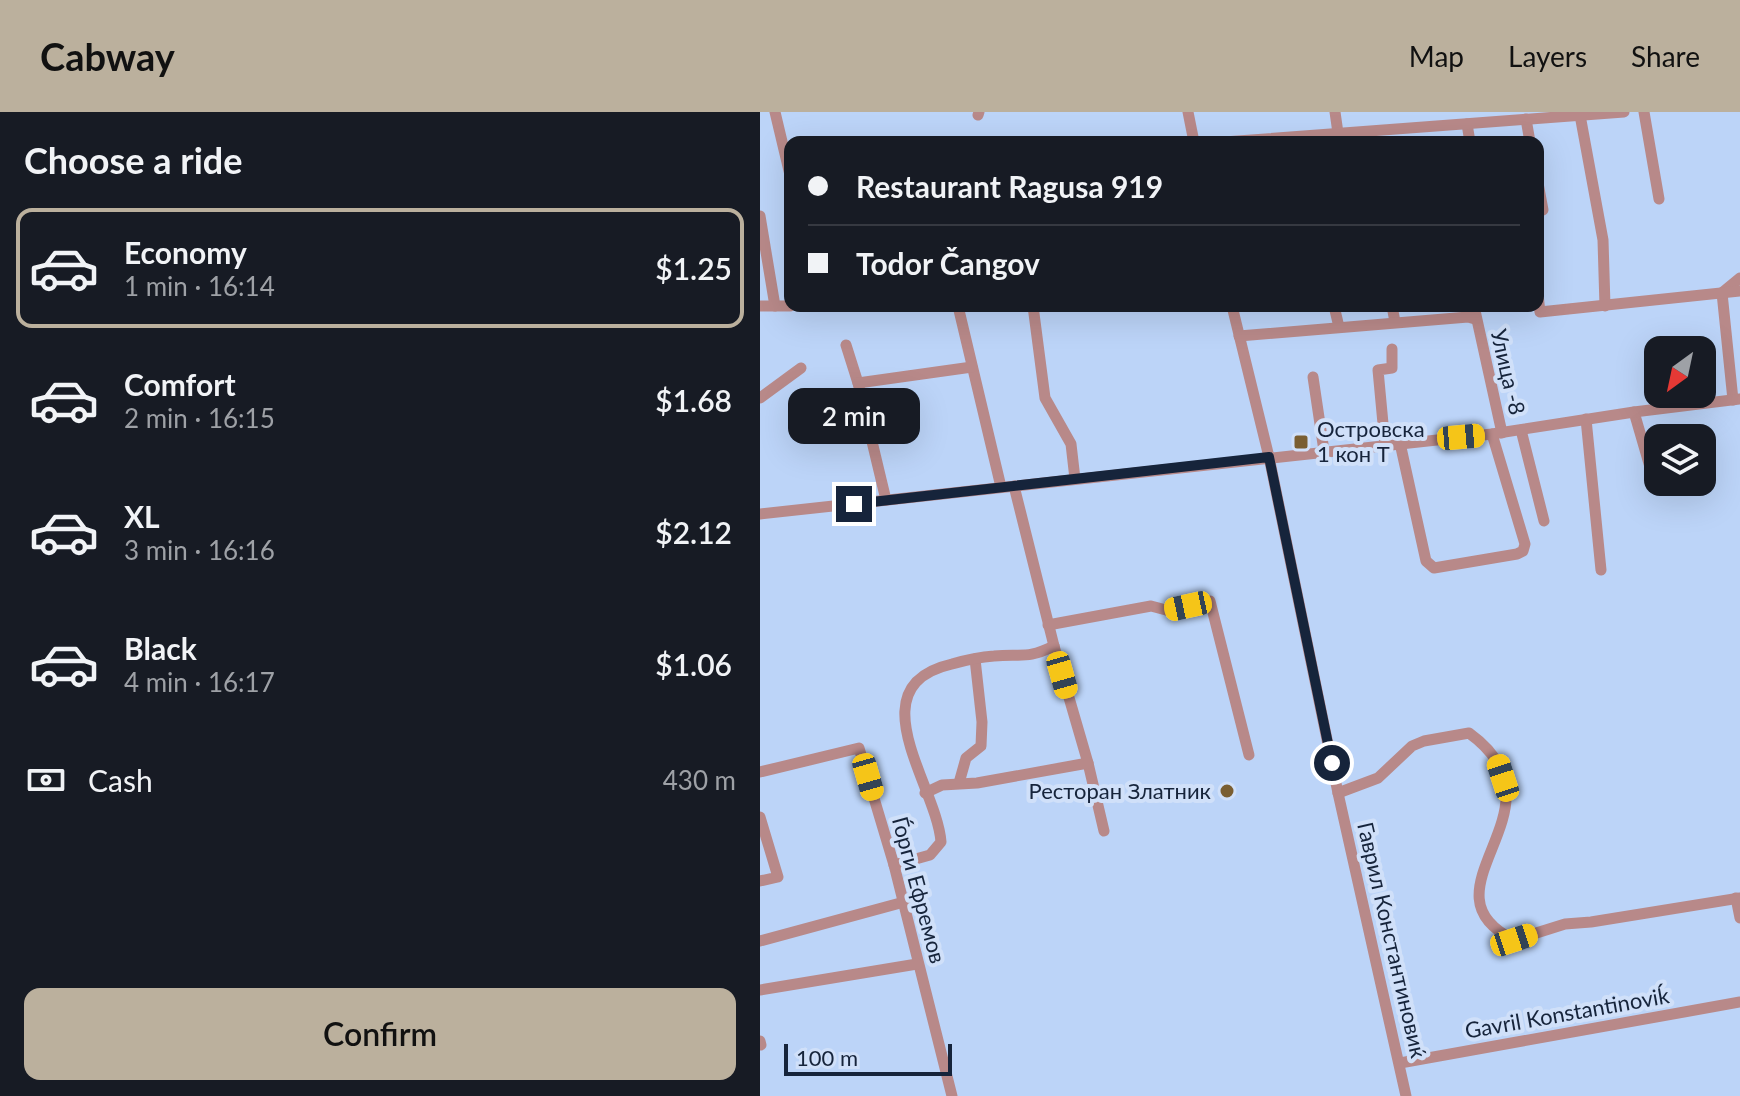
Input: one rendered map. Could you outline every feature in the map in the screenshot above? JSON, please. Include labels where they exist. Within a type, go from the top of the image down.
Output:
[{"type":"street","points":[[775,112],[784,150]]},
{"type":"street","points":[[1188,112],[1193,136]]},
{"type":"street","points":[[1335,112],[1338,133]]},
{"type":"street","points":[[1364,136],[1467,124],[1624,112]]},
{"type":"street","points":[[1644,112],[1659,199]]},
{"type":"street","points":[[1580,115],[1603,240],[1605,306]]},
{"type":"street","points":[[1526,119],[1529,136]]},
{"type":"street","points":[[1467,124],[1469,136]]},
{"type":"street","points":[[1313,136],[1338,133],[1351,136]]},
{"type":"street","points":[[760,216],[775,306]]},
{"type":"street","points":[[1722,293],[1740,278]]},
{"type":"street","points":[[1544,312],[1740,291]]},
{"type":"street","points":[[760,514],[1497,434],[1634,412],[1736,400],[1722,293]]},
{"type":"street","points":[[760,306],[784,306]]},
{"type":"street","points":[[959,312],[1001,487]]},
{"type":"street","points":[[1034,312],[1045,398],[1071,444],[1075,479]]},
{"type":"street","name":"Гаврил Константиновиќ","points":[[1233,312],[1269,457],[1338,793],[1406,1096]]},
{"type":"street","points":[[1335,312],[1339,327]]},
{"type":"street","points":[[1393,312],[1395,322]]},
{"type":"street","name":"Улица -8","points":[[1400,443],[1429,566],[1434,568],[1523,551],[1525,544],[1497,434],[1474,312]]},
{"type":"street","points":[[1239,336],[1395,322],[1475,319]]},
{"type":"street","points":[[846,345],[886,500]]},
{"type":"street","points":[[1385,445],[1378,370],[1392,368],[1392,349]]},
{"type":"street","points":[[858,383],[972,367]]},
{"type":"street","points":[[760,398],[801,368]]},
{"type":"street","points":[[1313,377],[1324,451]]},
{"type":"street","points":[[1634,412],[1644,446]]},
{"type":"street","points":[[1586,419],[1601,570]]},
{"type":"street","points":[[1521,430],[1544,521]]},
{"type":"street","points":[[1014,486],[1104,831]]},
{"type":"street","points":[[1048,625],[1151,606],[1166,610],[1210,601],[1249,755]]},
{"type":"street","points":[[894,865],[930,855],[940,845],[941,838],[903,717],[909,690],[915,682],[934,670],[994,655],[1030,657],[1054,646]]},
{"type":"street","points":[[959,783],[966,758],[981,746],[982,722],[975,659]]},
{"type":"street","points":[[1338,793],[1378,778],[1401,755],[1424,741],[1469,733],[1496,757],[1507,798],[1498,839],[1479,882],[1479,904],[1487,922],[1495,930],[1514,940],[1565,924],[1738,898],[1740,918]]},
{"type":"street","name":"Ѓорги Ефремов","points":[[760,772],[859,748],[904,902],[952,1096]]},
{"type":"street","points":[[925,793],[942,785],[977,783],[1088,763]]},
{"type":"street","points":[[760,817],[778,877],[760,881]]},
{"type":"street","points":[[760,941],[904,902]]},
{"type":"street","points":[[760,990],[917,964]]},
{"type":"street","name":"Gavril Konstantinoviḱ","points":[[1400,1063],[1740,1002]]},
{"type":"place","name":"Островска 1 кон T","points":[[1301,442]]},
{"type":"place","name":"Ресторан Златник","points":[[1227,791]]},
{"type":"route","points":[[854,504],[1269,457],[1332,763]]}]
